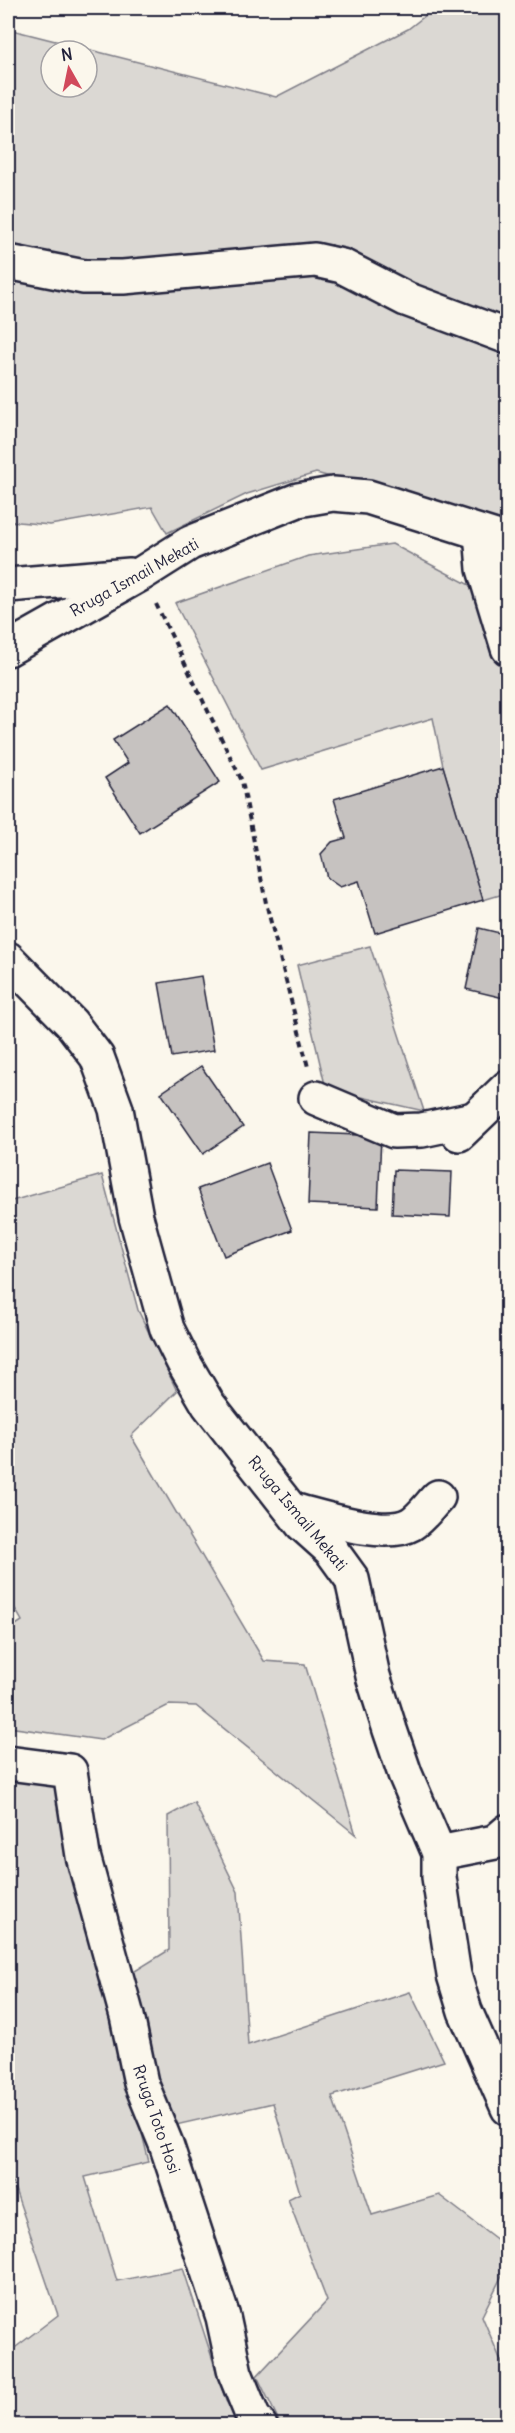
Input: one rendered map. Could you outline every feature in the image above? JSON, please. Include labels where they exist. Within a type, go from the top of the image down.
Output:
[{"type":"street","points":[[8,262],[84,277],[123,277],[315,260],[342,266],[406,299],[507,337]]},
{"type":"street","name":"Rruga Ismail Mekati","points":[[8,649],[141,574],[190,543],[298,500],[333,494],[368,497],[494,537]]},
{"type":"street","points":[[494,537],[484,569],[507,648]]},
{"type":"street","points":[[8,585],[141,574]]},
{"type":"street","name":"Rruga Ismail Mekati","points":[[8,959],[71,1023],[97,1057],[116,1109],[136,1217],[167,1329],[208,1404],[292,1510],[331,1550],[352,1579],[373,1676],[390,1730],[405,1774],[439,1853],[439,1877],[454,1975],[465,2011],[507,2108]]},
{"type":"street","points":[[316,1098],[394,1131],[465,1128],[507,1087]]},
{"type":"street","points":[[292,1510],[372,1528],[396,1529],[412,1523],[438,1497]]},
{"type":"street","name":"Rruga Toto Hosi","points":[[8,1763],[69,1771],[83,1856],[127,2016],[141,2083],[166,2144],[216,2295],[236,2373],[253,2417],[260,2426]]},
{"type":"street","points":[[439,1853],[495,1842],[507,1831]]},
{"type":"path","points":[[141,574],[242,781],[266,903],[316,1098]]},
{"type":"shaded area","points":[[435,8],[507,8],[507,524],[316,473],[247,494],[167,533],[152,507],[50,525],[8,521],[8,29],[47,39],[39,39],[39,99],[99,99],[99,52],[276,97],[408,29]]},
{"type":"shaded area","points":[[392,544],[479,590],[507,682],[507,893],[483,900],[443,766],[433,718],[261,770],[175,603],[308,556]]},
{"type":"shaded area","points":[[370,946],[424,1111],[326,1089],[297,965]]},
{"type":"shaded area","points":[[102,1175],[138,1310],[177,1391],[131,1436],[264,1661],[305,1664],[356,1835],[196,1706],[169,1705],[101,1740],[8,1727],[8,1630],[22,1621],[8,1596],[8,1202]]},
{"type":"shaded area","points":[[8,1781],[56,1785],[149,2162],[85,2177],[117,2281],[183,2268],[226,2401],[241,2425],[16,2425],[8,2412],[8,2353],[58,2315],[8,2169],[8,2059],[15,2049],[8,2035]]},
{"type":"shaded area","points":[[194,1802],[238,1892],[248,2045],[410,1992],[444,2061],[332,2096],[372,2215],[439,2195],[507,2247],[507,2265],[482,2316],[507,2375],[507,2425],[281,2425],[257,2376],[327,2301],[288,2199],[300,2193],[273,2103],[176,2125],[153,2077],[130,1974],[169,1950],[168,1816]]},
{"type":"building","points":[[170,704],[220,782],[140,833],[105,778],[128,763],[113,740]]},
{"type":"building","points":[[443,766],[483,900],[375,933],[359,881],[340,887],[327,878],[321,854],[332,842],[346,838],[334,799]]},
{"type":"building","points":[[479,928],[508,935],[508,999],[466,989]]},
{"type":"building","points":[[201,976],[214,1050],[172,1057],[159,983]]},
{"type":"building","points":[[201,1066],[243,1127],[203,1154],[161,1093]]},
{"type":"building","points":[[311,1133],[381,1136],[378,1207],[308,1204]]},
{"type":"building","points":[[267,1163],[292,1230],[224,1256],[198,1189]]},
{"type":"building","points":[[394,1170],[452,1172],[450,1217],[392,1214]]}]
